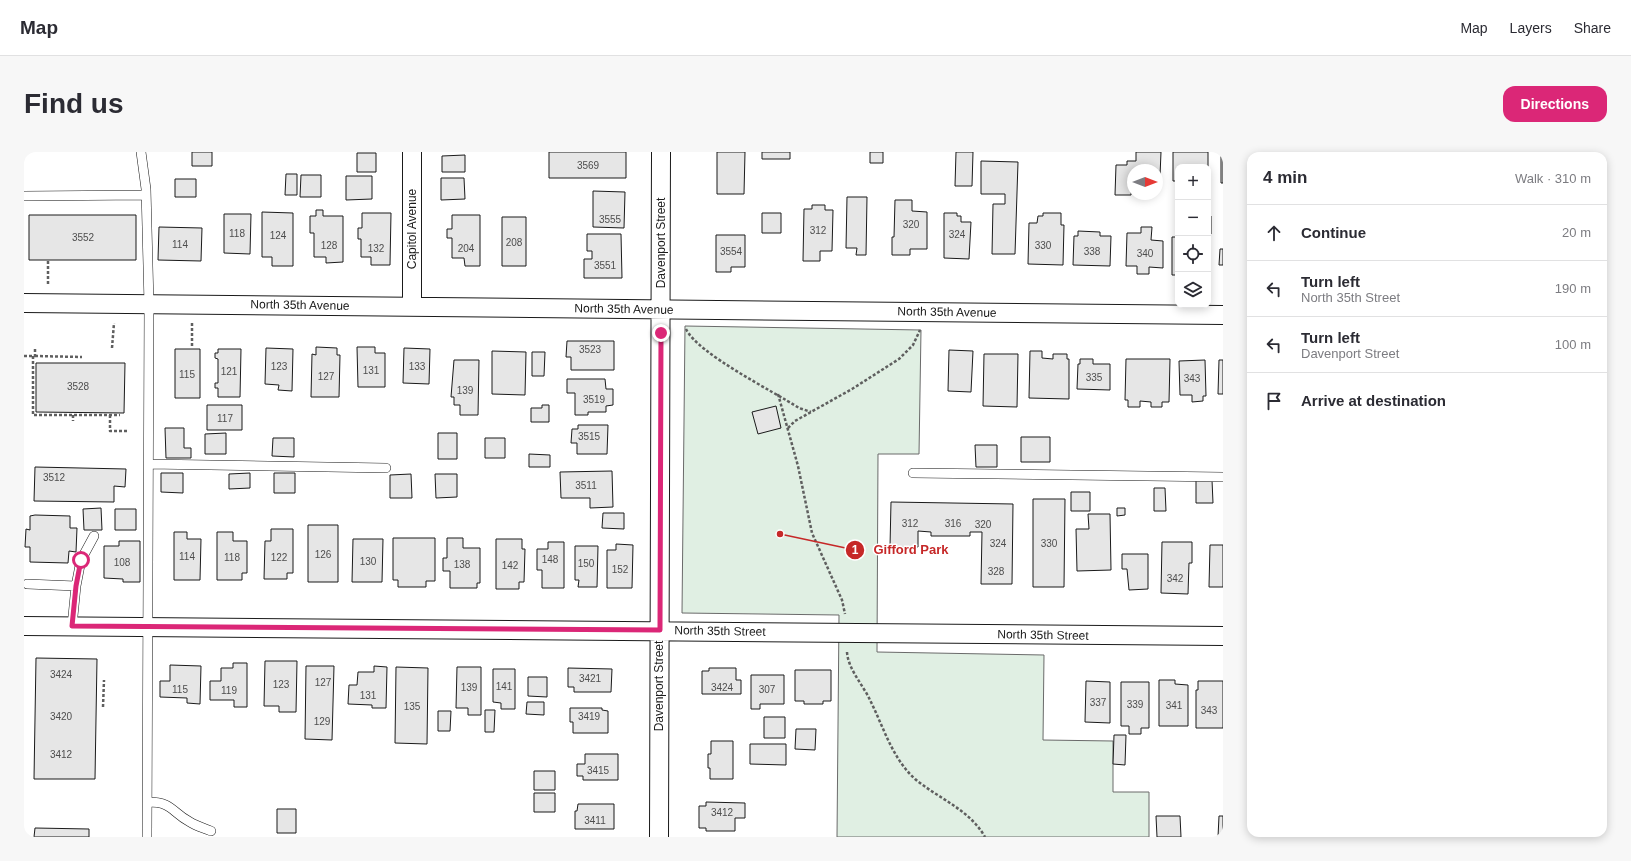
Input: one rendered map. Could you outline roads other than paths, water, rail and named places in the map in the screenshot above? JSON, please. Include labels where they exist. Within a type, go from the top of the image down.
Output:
[{"type":"street","name":"Capitol Avenue","points":[[412,152],[412,306]]},
{"type":"street","name":"Davenport Street","points":[[659,837],[661,152]]},
{"type":"street","name":"North 35th Avenue","points":[[24,303],[412,306],[1223,316]]},
{"type":"street","name":"North 35th Street","points":[[24,626],[660,630],[1223,636]]},
{"type":"lane","points":[[141,152],[146,195],[149,304],[149,627],[147,837]]},
{"type":"lane","points":[[24,196],[146,195]]},
{"type":"lane","points":[[149,464],[386,468]]},
{"type":"lane","points":[[913,474],[1223,477]]},
{"type":"lane","points":[[72,626],[76,586],[81,560],[94,536]]},
{"type":"lane","points":[[28,584],[76,586]]},
{"type":"lane","points":[[148,802],[160,802],[174,809],[189,822],[211,831]]},
{"type":"place","name":"Gifford Park","points":[[780,534]]}]
